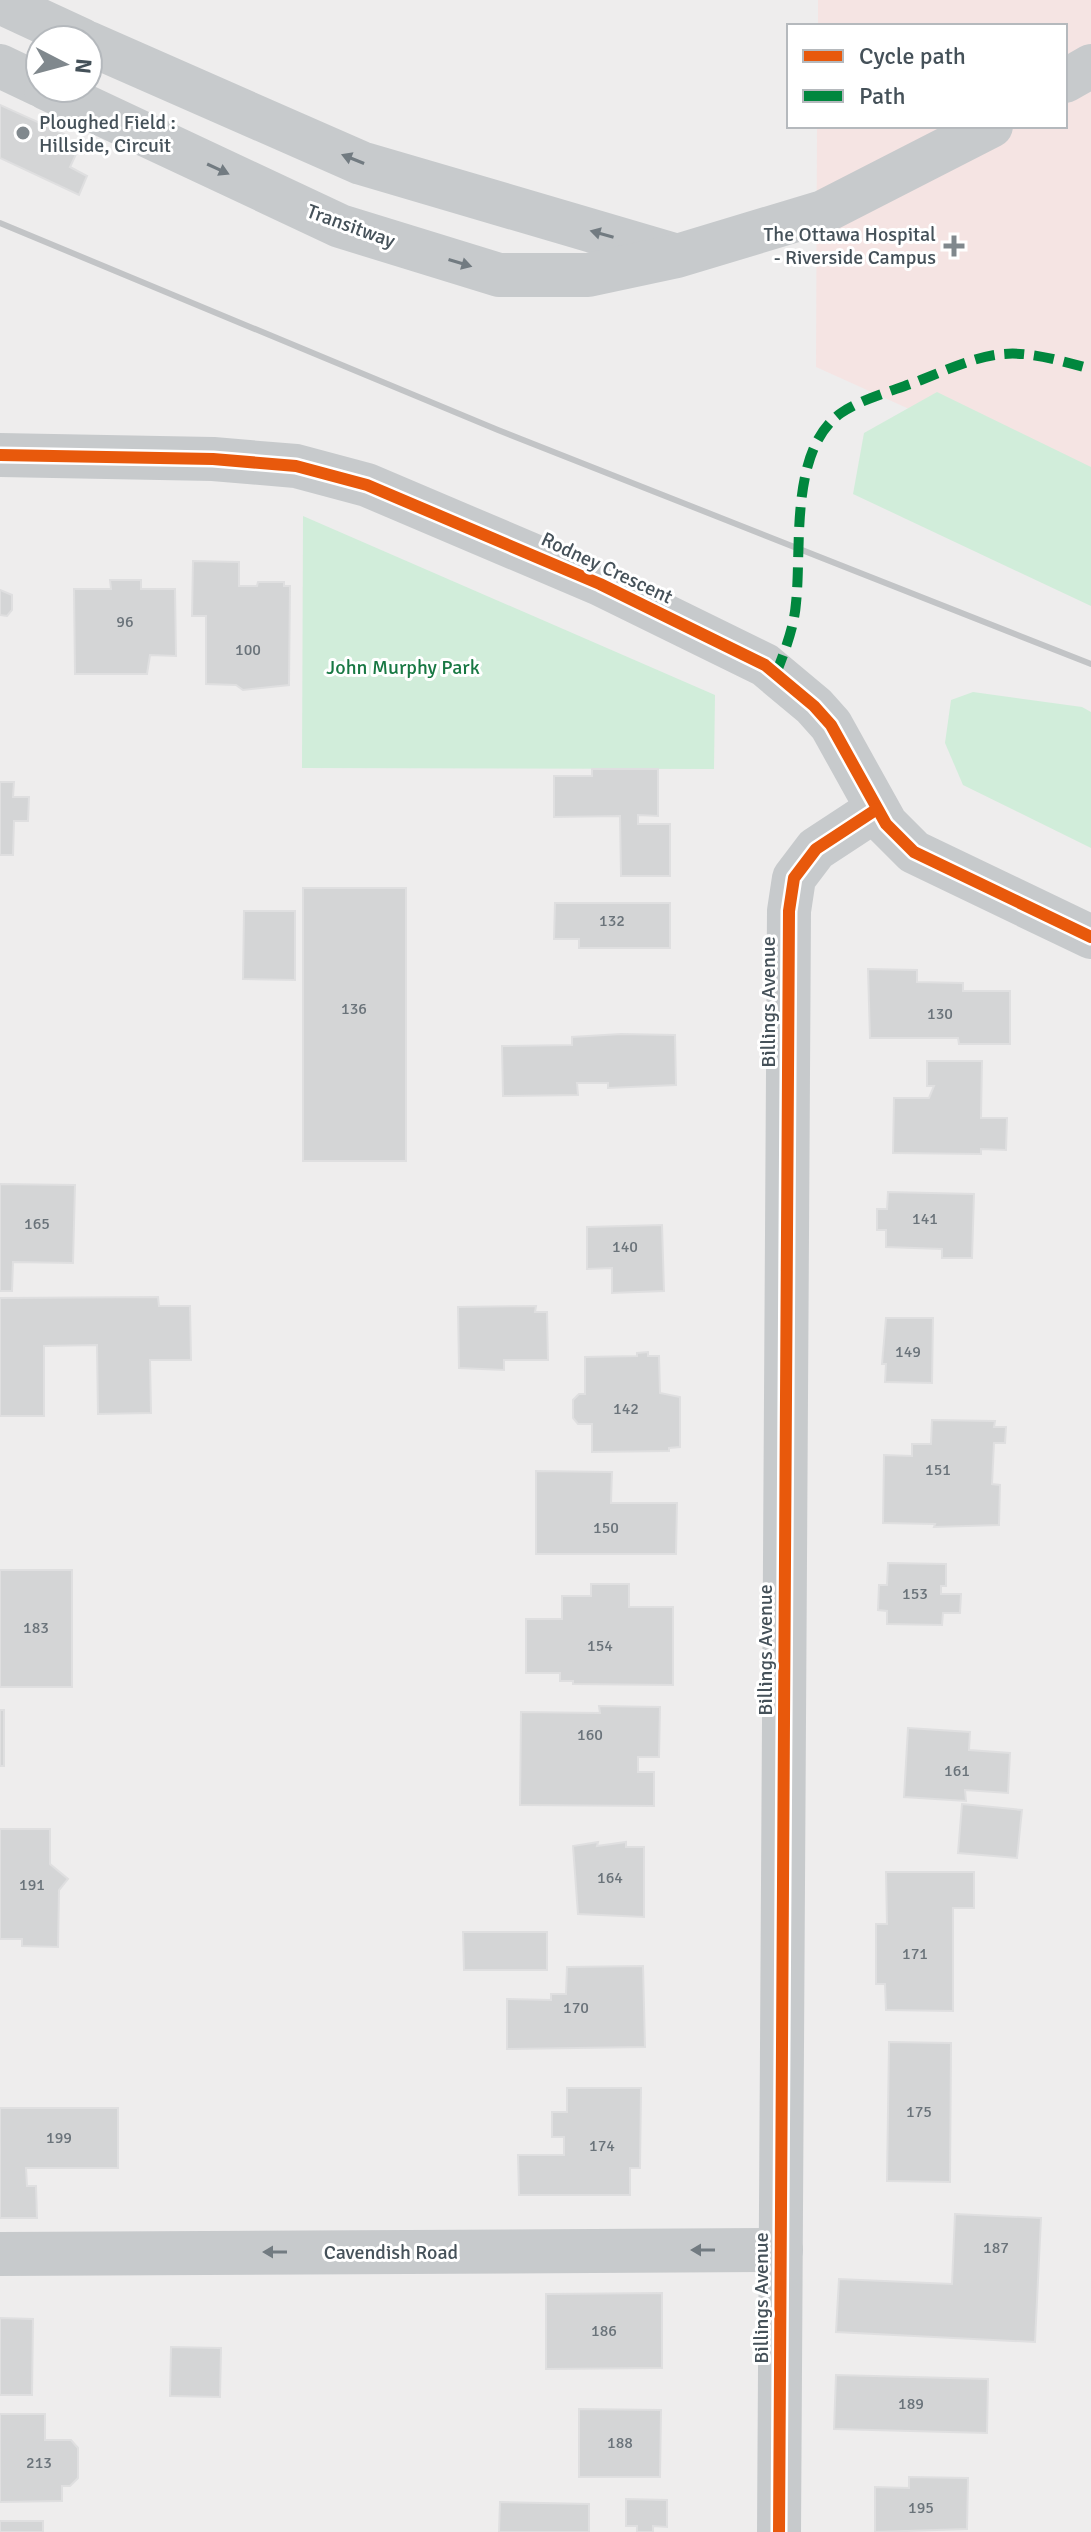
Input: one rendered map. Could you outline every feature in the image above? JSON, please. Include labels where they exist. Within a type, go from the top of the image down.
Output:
[{"type":"street","points":[[0,2],[47,24]]},
{"type":"street","points":[[104,50],[361,163],[677,256]]},
{"type":"street","points":[[0,66],[24,77]]},
{"type":"street","points":[[1067,80],[1091,66]]},
{"type":"street","name":"Transitway","points":[[80,104],[340,226],[499,275],[588,275],[677,256],[823,212],[987,128]]},
{"type":"street","name":"Rodney Crescent","points":[[0,455],[213,459],[296,466],[367,485],[600,584],[765,665],[814,706],[831,725],[886,824],[914,852],[1091,937]]},
{"type":"street","name":"Billings Avenue","points":[[779,2532],[789,911],[794,878],[816,849],[877,809]]},
{"type":"street","name":"Cavendish Road","points":[[0,2254],[781,2250]]},
{"type":"shaded area","name":"The Ottawa Hospital - Riverside Campus","points":[[818,0],[1091,0],[1091,491],[816,367],[817,128],[1067,128],[1067,24],[818,24]]},
{"type":"green space","points":[[937,392],[1091,467],[1091,606],[853,494],[864,433]]},
{"type":"green space","name":"John Murphy Park","points":[[303,516],[715,695],[714,769],[302,768]]},
{"type":"green space","points":[[973,692],[1082,707],[1091,712],[1091,848],[963,785],[945,743],[951,700]]},
{"type":"building","points":[[0,105],[64,134],[60,142],[78,150],[70,167],[87,176],[79,195],[0,158]]},
{"type":"building","points":[[193,561],[239,562],[239,586],[284,582],[284,586],[290,586],[289,685],[243,690],[236,685],[206,684],[206,616],[192,616]]},
{"type":"building","points":[[110,580],[141,580],[141,589],[175,589],[176,656],[150,655],[147,674],[75,674],[74,589],[111,589]]},
{"type":"building","points":[[0,590],[12,595],[12,610],[7,616],[0,615]]},
{"type":"building","points":[[592,769],[658,769],[658,816],[638,815],[638,824],[670,824],[670,876],[621,876],[620,816],[554,817],[554,776],[592,776]]},
{"type":"building","points":[[0,782],[14,782],[13,797],[29,797],[28,821],[14,821],[13,855],[0,855]]},
{"type":"building","points":[[303,888],[406,888],[406,1161],[303,1161]]},
{"type":"building","points":[[555,903],[670,903],[670,948],[579,948],[579,939],[554,939]]},
{"type":"building","points":[[244,911],[295,911],[295,980],[243,979]]},
{"type":"building","points":[[868,969],[917,970],[917,982],[963,983],[963,991],[1010,991],[1010,1044],[959,1044],[958,1038],[870,1038]]},
{"type":"building","points":[[675,1035],[676,1085],[608,1088],[608,1083],[577,1083],[578,1095],[503,1096],[502,1046],[572,1045],[572,1037]]},
{"type":"building","points":[[927,1061],[982,1061],[981,1118],[1007,1118],[1006,1150],[981,1149],[981,1154],[893,1153],[894,1098],[929,1098],[934,1086],[927,1086]]},
{"type":"building","points":[[0,1184],[75,1185],[73,1263],[13,1262],[12,1291],[0,1291]]},
{"type":"building","points":[[888,1192],[974,1194],[972,1258],[942,1258],[942,1249],[886,1247],[886,1230],[877,1230],[877,1209],[887,1209]]},
{"type":"building","points":[[662,1225],[664,1291],[612,1293],[612,1268],[587,1269],[587,1227]]},
{"type":"building","points":[[158,1297],[159,1306],[190,1306],[191,1360],[150,1360],[151,1413],[98,1414],[97,1345],[44,1346],[44,1416],[0,1416],[0,1298]]},
{"type":"building","points":[[536,1306],[535,1312],[547,1312],[548,1360],[504,1360],[504,1370],[459,1368],[458,1307]]},
{"type":"building","points":[[886,1318],[933,1318],[932,1383],[885,1382],[886,1364],[882,1364]]},
{"type":"building","points":[[648,1352],[648,1356],[659,1356],[660,1393],[680,1397],[680,1447],[669,1448],[669,1451],[592,1452],[592,1424],[578,1424],[573,1418],[573,1400],[579,1394],[585,1394],[585,1357],[637,1356],[637,1353]]},
{"type":"building","points":[[932,1420],[995,1421],[994,1427],[1006,1427],[1005,1443],[994,1443],[992,1484],[1000,1485],[999,1525],[934,1527],[935,1524],[883,1523],[884,1455],[912,1456],[912,1444],[931,1444]]},
{"type":"building","points":[[536,1471],[612,1472],[611,1503],[677,1503],[676,1554],[536,1554]]},
{"type":"building","points":[[888,1563],[946,1564],[946,1586],[941,1586],[941,1594],[961,1594],[960,1613],[943,1613],[942,1625],[887,1624],[887,1611],[878,1610],[879,1585],[887,1585]]},
{"type":"building","points":[[0,1570],[72,1570],[72,1687],[0,1687]]},
{"type":"building","points":[[591,1584],[629,1584],[629,1607],[673,1607],[673,1685],[573,1684],[573,1681],[560,1681],[560,1673],[526,1673],[526,1619],[562,1619],[562,1596],[591,1596]]},
{"type":"building","points":[[599,1706],[660,1707],[659,1757],[638,1757],[638,1772],[654,1772],[654,1806],[520,1805],[521,1712],[600,1713]]},
{"type":"building","points":[[0,1710],[4,1710],[4,1766],[0,1766]]},
{"type":"building","points":[[908,1728],[970,1732],[969,1750],[1010,1753],[1008,1793],[965,1790],[966,1801],[904,1797]]},
{"type":"building","points":[[962,1804],[1022,1810],[1017,1858],[958,1853]]},
{"type":"building","points":[[0,1829],[50,1829],[50,1864],[68,1879],[59,1890],[58,1947],[22,1946],[22,1939],[0,1939]]},
{"type":"building","points":[[598,1842],[597,1846],[626,1842],[626,1847],[644,1847],[644,1917],[578,1914],[573,1846]]},
{"type":"building","points":[[886,1872],[974,1872],[974,1908],[953,1908],[953,2011],[886,2010],[885,1984],[876,1984],[876,1924],[887,1924]]},
{"type":"building","points":[[463,1932],[547,1932],[547,1970],[464,1970]]},
{"type":"building","points":[[643,1966],[645,2047],[507,2049],[507,1999],[551,2000],[551,1994],[566,1994],[567,1967]]},
{"type":"building","points":[[889,2042],[951,2043],[950,2182],[887,2181]]},
{"type":"building","points":[[567,2088],[641,2088],[640,2168],[630,2168],[630,2195],[519,2195],[518,2155],[564,2155],[564,2137],[552,2137],[552,2112],[567,2112]]},
{"type":"building","points":[[0,2108],[118,2108],[118,2168],[26,2168],[27,2186],[36,2186],[37,2218],[0,2218]]},
{"type":"building","points":[[955,2214],[1041,2218],[1035,2342],[836,2332],[839,2279],[952,2284]]},
{"type":"building","points":[[662,2293],[662,2368],[546,2369],[546,2294]]},
{"type":"building","points":[[0,2318],[33,2319],[32,2395],[0,2395]]},
{"type":"building","points":[[171,2347],[221,2348],[220,2397],[170,2396]]},
{"type":"building","points":[[836,2375],[988,2379],[987,2433],[834,2429]]},
{"type":"building","points":[[579,2409],[661,2410],[660,2477],[579,2477]]},
{"type":"building","points":[[0,2414],[45,2414],[45,2440],[71,2440],[78,2448],[78,2478],[70,2486],[62,2486],[62,2501],[0,2502]]},
{"type":"building","points":[[909,2477],[968,2478],[967,2529],[875,2532],[875,2487],[909,2488]]},
{"type":"building","points":[[626,2499],[667,2500],[667,2527],[653,2526],[653,2532],[637,2532],[637,2526],[626,2526]]},
{"type":"building","points":[[500,2502],[589,2504],[589,2532],[499,2532]]},
{"type":"building","points":[[0,2521],[43,2521],[43,2532],[0,2532]]},
{"type":"railway","points":[[0,223],[498,430],[1091,664]]},
{"type":"marked path","points":[[776,674],[795,612],[805,475],[824,429],[841,413],[869,399],[987,356],[1022,354],[1091,369]]},
{"type":"cycle path","points":[[0,455],[213,459],[296,466],[367,485],[600,584],[765,665],[814,706],[831,725],[886,824],[914,852],[1091,937]]},
{"type":"cycle path","points":[[779,2532],[789,911],[794,878],[816,849],[877,809]]},
{"type":"place","name":"Ploughed Field : Hillside, Circuit","points":[[23,133]]},
{"type":"place","name":"The Ottawa Hospital - Riverside Campus","points":[[954,246]]}]
